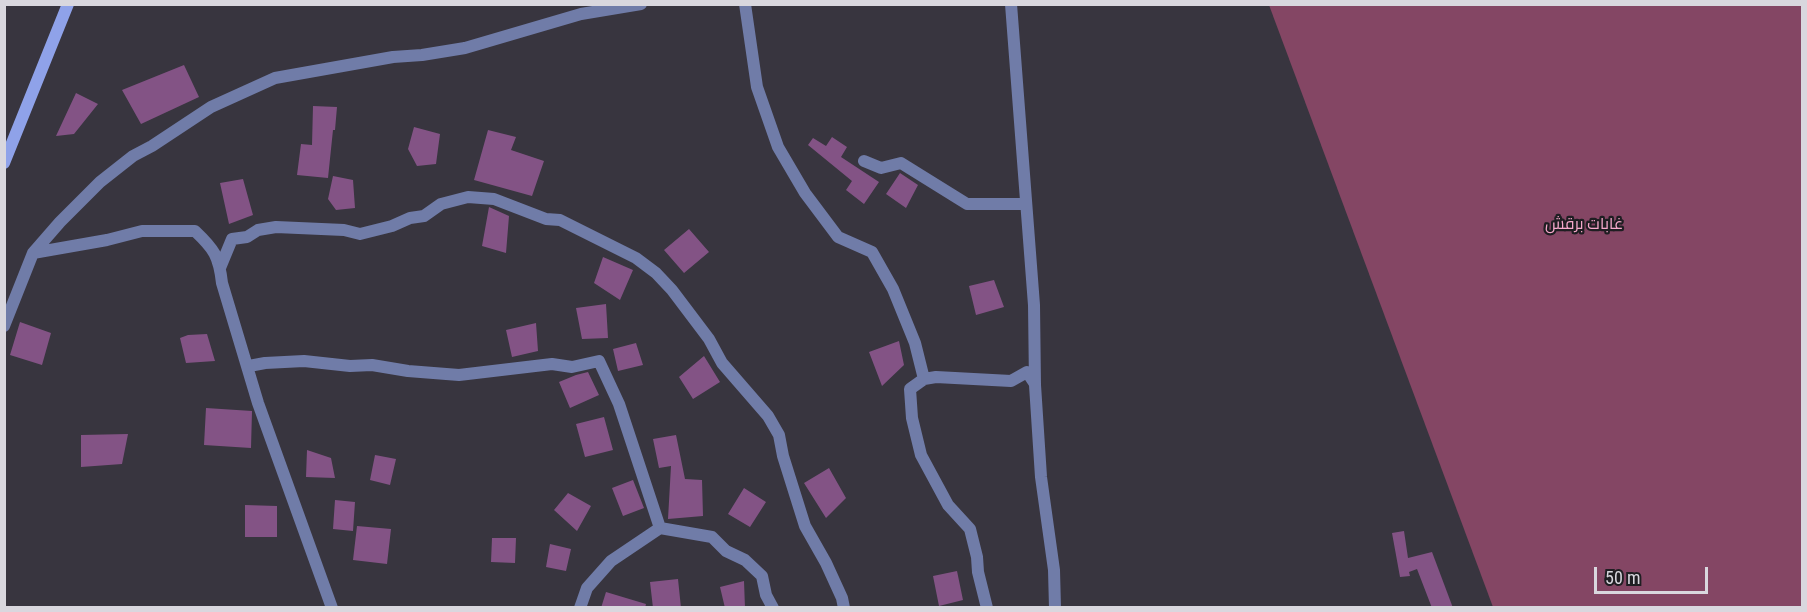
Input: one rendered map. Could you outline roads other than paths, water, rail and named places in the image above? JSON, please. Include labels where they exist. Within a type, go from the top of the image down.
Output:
[{"type":"main road","points":[[4,163],[68,4]]},
{"type":"street","points":[[4,326],[33,253],[71,210],[100,182],[133,156],[211,107],[275,78],[393,57],[465,48],[581,14],[640,4]]},
{"type":"street","points":[[745,4],[757,87],[778,147],[805,193],[838,237],[872,252],[893,289],[915,343],[924,379]]},
{"type":"street","points":[[1011,4],[1034,305],[1035,385],[1041,477],[1054,570],[1055,608]]},
{"type":"street","points":[[864,160],[880,168],[901,163],[967,204],[1025,204]]},
{"type":"street","points":[[220,268],[232,239],[247,237],[258,230],[276,227],[344,230],[360,234],[392,226],[410,218],[424,216],[441,204],[468,197],[494,200],[546,219],[560,220],[636,258],[656,273],[672,290],[709,339],[722,363],[768,416],[779,435],[783,456],[805,526],[826,563],[842,598],[844,608]]},
{"type":"street","points":[[33,253],[107,240],[142,231],[195,231],[212,248],[220,268],[222,283],[249,366],[258,403],[332,608]]},
{"type":"street","points":[[249,366],[304,361],[350,366],[372,365],[408,371],[459,375],[552,364],[572,367],[599,361],[619,404],[660,528]]},
{"type":"street","points":[[987,608],[970,529],[948,505],[921,455],[912,418],[910,389],[924,379],[936,377],[1011,381],[1027,372],[1035,385]]},
{"type":"street","points":[[580,608],[587,588],[611,561],[660,528],[711,537],[726,551],[745,560],[762,576],[766,595],[773,608]]},
{"type":"park label","name":"غابات برقش","points":[[1584,225]]}]
